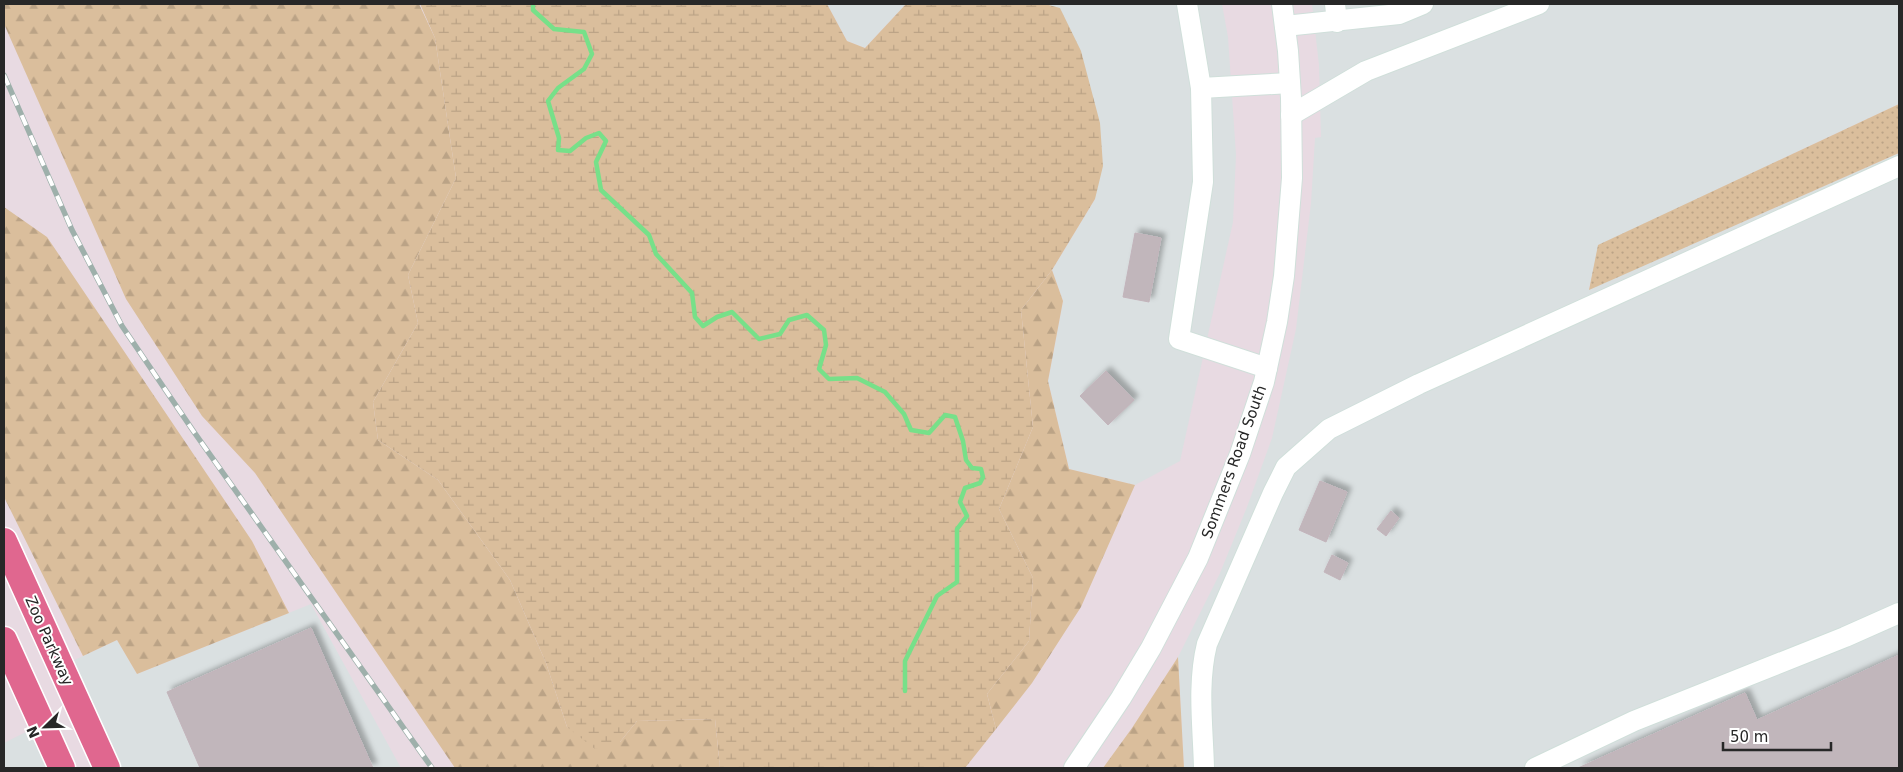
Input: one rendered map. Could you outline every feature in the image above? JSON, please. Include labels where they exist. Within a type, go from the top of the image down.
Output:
[{"type":"main road","name":"Zoo Parkway","points":[[4,541],[107,768]]},
{"type":"main road","points":[[4,640],[62,768]]},
{"type":"main road","points":[[44,727],[80,709]]},
{"type":"street","points":[[1187,4],[1201,88],[1203,182],[1179,339],[1267,368]]},
{"type":"street","name":"Sommers Road South","points":[[1074,768],[1111,714],[1151,648],[1198,558],[1256,410],[1277,322],[1288,240],[1292,178],[1292,116],[1282,4]]},
{"type":"street","points":[[1285,26],[1336,13],[1399,14],[1422,4]]},
{"type":"street","points":[[1292,116],[1366,71],[1539,4]]},
{"type":"street","points":[[1201,88],[1290,83]]},
{"type":"street","points":[[1204,768],[1201,692],[1203,658],[1207,644],[1286,467],[1305,449],[1329,429],[1418,384],[1899,166]]},
{"type":"street","points":[[1535,768],[1634,721],[1845,637],[1899,613]]},
{"type":"shaded area","points":[[827,4],[906,4],[865,48],[847,41]]},
{"type":"shaded area","points":[[1045,4],[1222,4],[1228,37],[1236,155],[1233,222],[1180,461],[1135,485],[1069,469],[1048,381],[1063,301],[1052,270],[1095,199]]},
{"type":"shaded area","points":[[1312,4],[1899,4],[1899,104],[1599,245],[1589,289],[1899,153],[1899,768],[1184,768],[1178,657],[1220,573],[1272,438],[1296,329],[1311,203],[1315,138],[1321,137],[1319,65]]},
{"type":"shaded area","points":[[311,604],[401,768],[115,768],[66,664],[117,640],[137,674]]},
{"type":"shaded area","points":[[34,728],[52,768],[4,768],[4,743]]},
{"type":"green space","points":[[4,4],[419,4],[435,38],[456,178],[408,275],[418,323],[373,402],[378,440],[438,480],[510,580],[546,663],[567,727],[620,742],[637,721],[715,719],[720,768],[455,768],[255,473],[202,416],[126,299],[4,24]]},
{"type":"green space","points":[[420,4],[827,4],[847,41],[865,48],[906,4],[1045,4],[1060,8],[1081,51],[1100,123],[1103,166],[1095,199],[1052,270],[1021,310],[1033,427],[999,509],[1033,578],[1029,641],[987,694],[996,729],[965,768],[720,768],[715,719],[637,721],[620,742],[595,749],[567,727],[546,663],[510,580],[438,480],[378,440],[373,402],[418,323],[408,275],[456,178],[435,38]]},
{"type":"green space","points":[[1899,104],[1899,153],[1589,290],[1598,245]]},
{"type":"green space","points":[[4,207],[47,237],[252,541],[289,613],[137,674],[117,640],[83,656],[4,497]]},
{"type":"green space","points":[[1052,270],[1063,301],[1048,381],[1069,469],[1135,485],[1081,607],[1032,683],[996,729],[987,694],[1029,641],[1033,578],[999,509],[1033,427],[1021,310]]},
{"type":"green space","points":[[1178,657],[1184,768],[1103,768],[1132,728]]},
{"type":"building","points":[[1135,233],[1161,238],[1149,302],[1123,297]]},
{"type":"building","points":[[1106,371],[1134,400],[1108,425],[1080,396]]},
{"type":"building","points":[[1320,481],[1347,492],[1326,542],[1299,530]]},
{"type":"building","points":[[1391,511],[1399,518],[1386,536],[1377,529]]},
{"type":"building","points":[[1332,555],[1348,563],[1340,580],[1324,572]]},
{"type":"building","points":[[311,628],[373,768],[200,768],[167,692]]},
{"type":"building","points":[[1899,655],[1899,768],[1578,768],[1745,693],[1757,720]]},
{"type":"waterway","points":[[533,4],[533,10],[554,29],[584,32],[592,54],[584,69],[558,88],[548,101],[559,138],[558,150],[570,151],[586,138],[599,133],[606,141],[596,162],[601,190],[649,235],[656,254],[692,293],[695,317],[703,326],[717,317],[732,312],[759,339],[780,334],[789,320],[807,315],[824,330],[826,345],[819,369],[829,379],[857,378],[885,392],[904,414],[911,430],[929,433],[945,415],[955,417],[963,441],[966,460],[972,468],[981,469],[983,477],[980,483],[965,488],[960,502],[967,516],[957,529],[957,582],[937,596],[905,661],[905,691]]},
{"type":"railway","points":[[4,75],[72,230],[122,326],[194,432],[432,768]]}]
